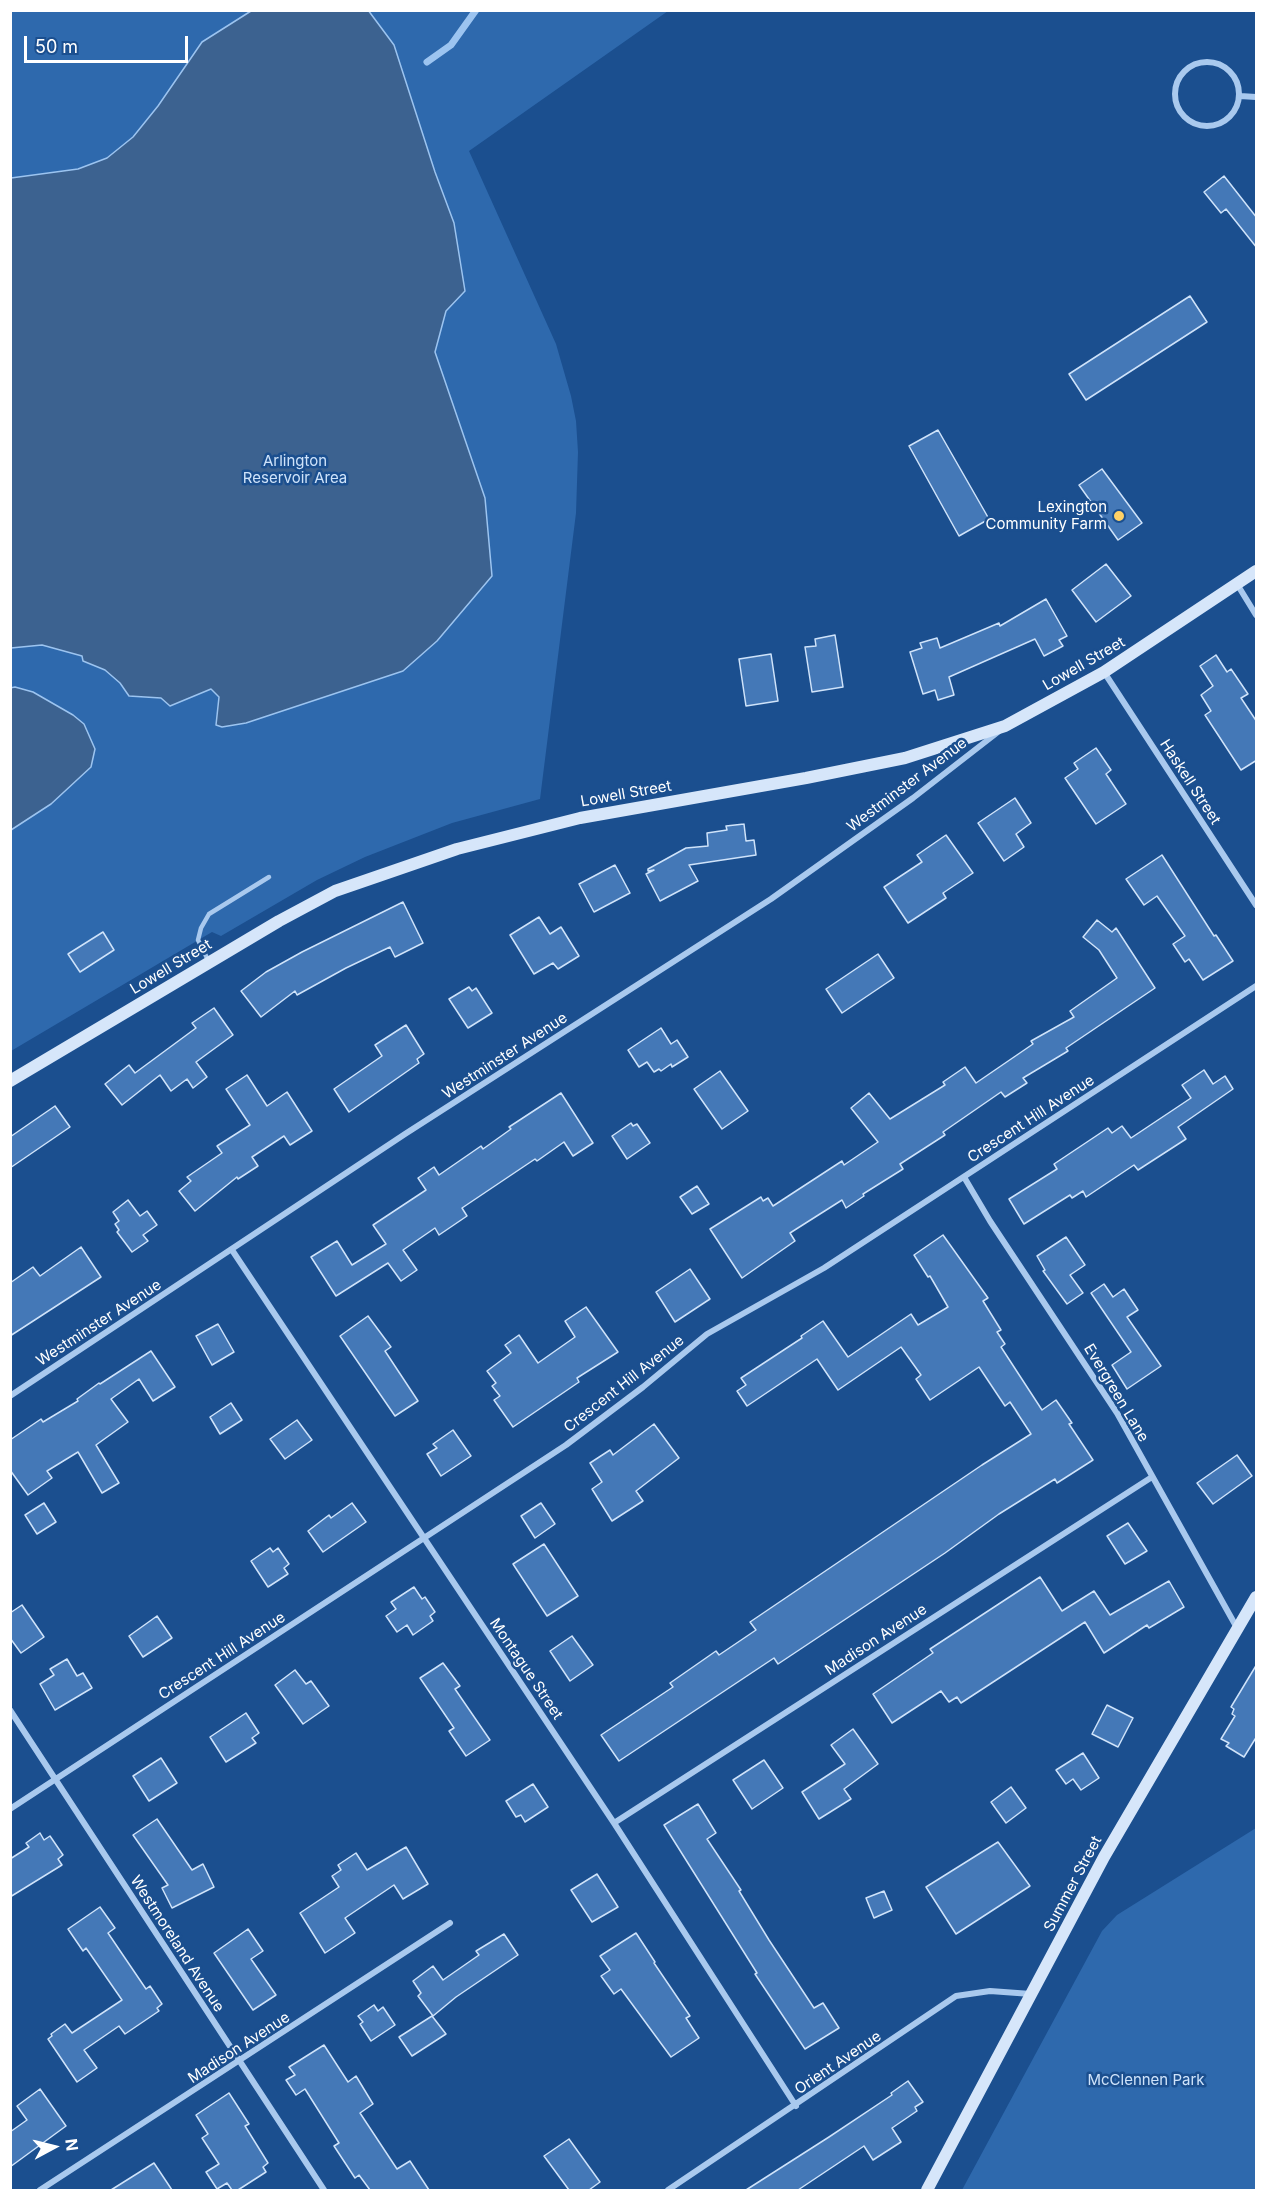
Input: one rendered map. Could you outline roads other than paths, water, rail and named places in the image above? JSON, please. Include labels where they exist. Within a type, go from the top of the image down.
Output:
[{"type":"main road","name":"Lowell Street","points":[[10,1081],[208,962],[335,891],[457,849],[580,818],[905,758],[1005,726],[1104,672],[1257,571]]},
{"type":"main road","name":"Summer Street","points":[[927,2190],[1104,1857],[1257,1597]]},
{"type":"street","points":[[1201,62],[1214,62],[1226,67],[1235,77],[1240,96],[1236,110],[1227,120],[1208,126],[1194,123],[1183,116],[1177,104],[1175,90],[1180,77],[1189,68],[1201,62]]},
{"type":"street","points":[[1240,96],[1257,97]]},
{"type":"street","points":[[1237,584],[1257,615]]},
{"type":"street","name":"Haskell Street","points":[[1104,672],[1257,905]]},
{"type":"street","name":"Westminster Avenue","points":[[10,1396],[405,1134],[771,899],[913,798],[1005,726]]},
{"type":"street","name":"Crescent Hill Avenue","points":[[10,1809],[566,1445],[643,1387],[707,1334],[824,1268],[1257,986]]},
{"type":"street","name":"Evergreen Lane","points":[[964,1177],[990,1221],[1117,1413],[1238,1629]]},
{"type":"street","name":"Montague Street","points":[[232,1250],[614,1822],[796,2106]]},
{"type":"street","name":"Madison Avenue","points":[[614,1822],[1152,1477]]},
{"type":"street","name":"Westmoreland Avenue","points":[[10,1710],[324,2190]]},
{"type":"street","name":"Madison Avenue","points":[[40,2190],[240,2062],[450,1923]]},
{"type":"street","name":"Orient Avenue","points":[[668,2190],[796,2106],[956,1996],[990,1991],[1032,1994]]},
{"type":"lane","points":[[208,962],[198,940],[201,928],[209,914],[269,877]]},
{"type":"waterway","points":[[427,62],[451,45],[476,10]]},
{"type":"place","name":"Lexington Community Farm","points":[[1119,516]]},
{"type":"park label","name":"Arlington Reservoir Area","points":[[295,470]]},
{"type":"park label","name":"McClennen Park","points":[[1146,2080]]}]
